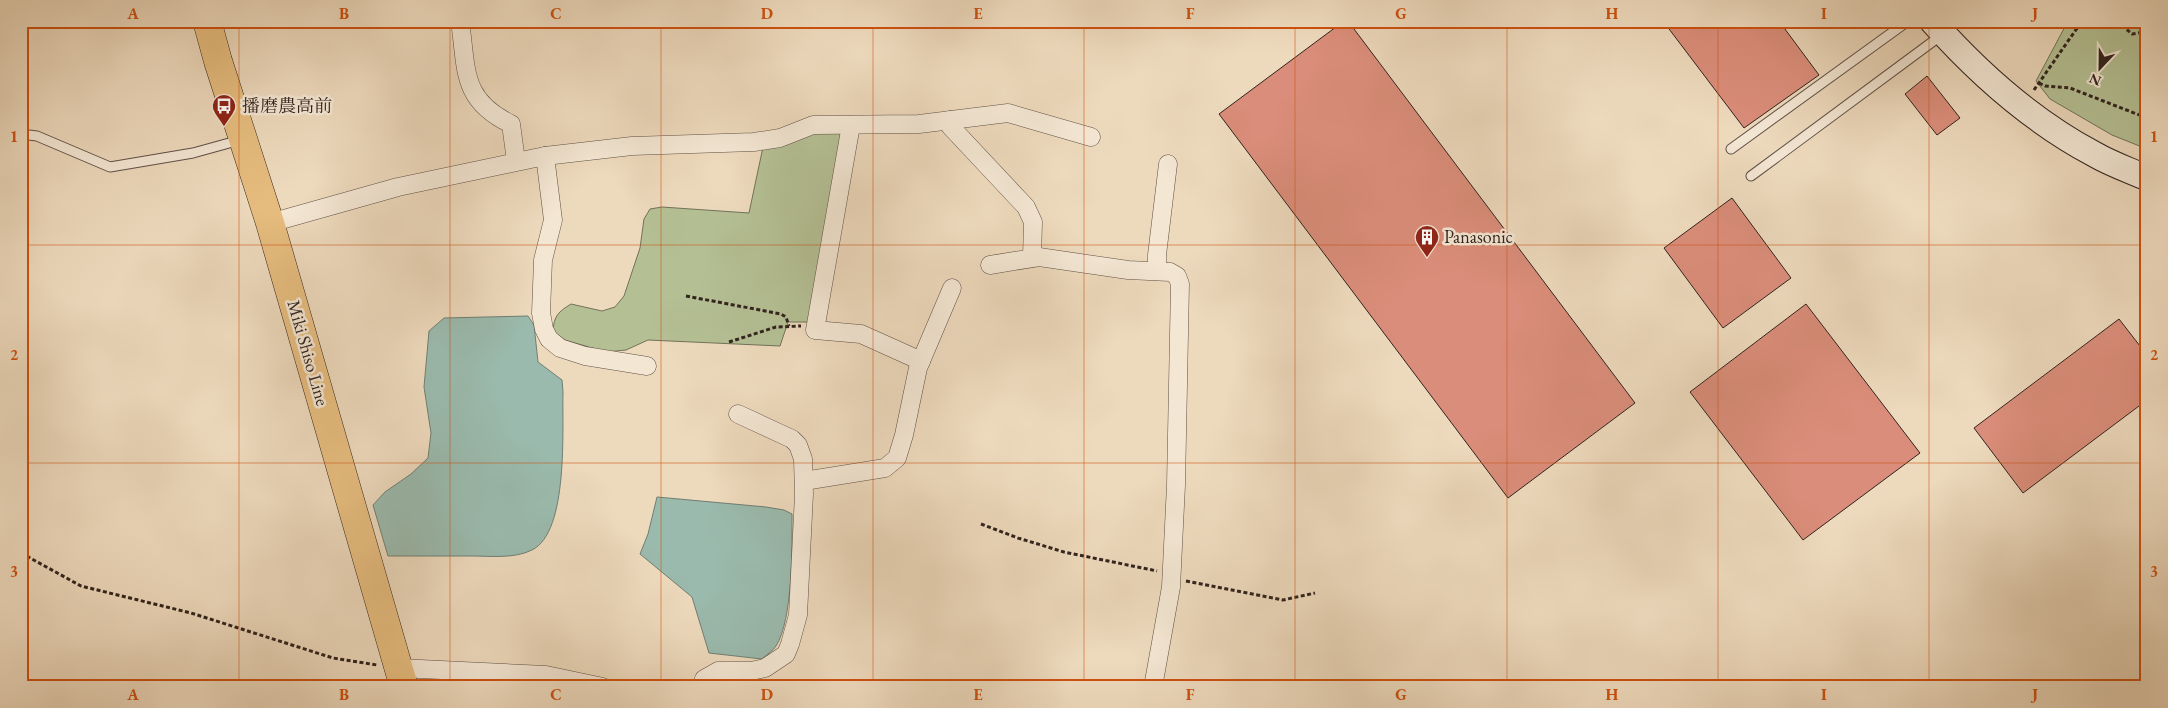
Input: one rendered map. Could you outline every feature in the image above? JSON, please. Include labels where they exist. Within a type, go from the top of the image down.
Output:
[{"type":"main road","name":"Miki Shiso Line","points":[[207,21],[270,223],[402,677]]},
{"type":"street","points":[[460,21],[468,84],[473,94],[495,116],[511,124],[516,161]]},
{"type":"street","points":[[1938,27],[1966,58],[2042,122],[2095,155],[2147,178]]},
{"type":"street","points":[[270,223],[398,187],[516,161],[632,146],[754,142],[780,138],[813,125],[919,124],[1008,113],[1092,136]]},
{"type":"street","points":[[950,120],[950,126],[1026,206],[1033,222],[1032,258]]},
{"type":"street","points":[[851,125],[815,330],[861,334],[921,361]]},
{"type":"street","points":[[545,156],[553,220],[542,260],[541,313],[544,329],[549,339],[560,348],[585,356],[647,366]]},
{"type":"street","points":[[1157,272],[1157,255],[1168,164]]},
{"type":"street","points":[[990,265],[1032,258],[1170,272],[1177,276],[1180,284],[1176,485],[1171,578],[1153,687]]},
{"type":"street","points":[[804,481],[885,468],[897,458],[921,361],[952,288]]},
{"type":"street","points":[[701,687],[704,679],[718,671],[745,672],[765,668],[786,654],[798,615],[804,481],[803,459],[798,445],[778,432],[738,414]]},
{"type":"street","points":[[402,677],[546,675],[603,687]]},
{"type":"lane","points":[[1731,149],[1908,21]]},
{"type":"lane","points":[[1751,176],[1938,27]]},
{"type":"lane","points":[[21,134],[37,136],[110,167],[193,153],[243,139]]},
{"type":"path","points":[[2022,107],[2082,21]]},
{"type":"path","points":[[2117,21],[2132,34],[2144,32],[2147,28]]},
{"type":"path","points":[[2039,82],[2045,86],[2070,88],[2147,118]]},
{"type":"path","points":[[686,296],[782,314],[786,317],[789,326]]},
{"type":"path","points":[[729,342],[776,327],[816,325]]},
{"type":"path","points":[[981,524],[1064,552],[1154,570],[1171,578],[1283,600],[1316,593]]},
{"type":"path","points":[[21,553],[81,586],[191,613],[333,658],[402,677]]},
{"type":"green space","points":[[2068,21],[2147,21],[2147,149],[2112,135],[2050,99],[2036,81]]},
{"type":"green space","points":[[845,132],[811,322],[788,322],[780,346],[648,340],[626,350],[606,352],[565,340],[553,331],[554,322],[558,315],[571,304],[602,311],[615,307],[624,296],[640,248],[644,219],[650,209],[662,207],[749,213],[763,147],[809,133]]},
{"type":"shaded area","points":[[528,316],[534,325],[538,362],[562,380],[563,392],[563,453],[558,501],[552,523],[544,539],[532,550],[510,556],[388,556],[373,505],[385,492],[411,474],[428,458],[431,433],[424,387],[429,331],[444,318]]},
{"type":"shaded area","points":[[657,497],[766,507],[784,510],[792,514],[789,601],[786,618],[782,634],[776,646],[762,659],[709,653],[692,597],[640,554],[648,534]]},
{"type":"building","name":"Panasonic","points":[[1344,21],[1348,21],[1635,403],[1508,498],[1219,114]]},
{"type":"building","points":[[1663,21],[1779,21],[1819,75],[1744,128]]},
{"type":"building","points":[[1927,76],[1960,118],[1937,135],[1905,94]]},
{"type":"building","points":[[1732,198],[1791,278],[1723,328],[1664,248]]},
{"type":"building","points":[[1806,304],[1920,453],[1803,540],[1690,392]]},
{"type":"building","points":[[2119,319],[2147,355],[2147,400],[2023,493],[1974,428]]},
{"type":"place","name":"播磨農高前","points":[[224,127]]},
{"type":"place","name":"Panasonic","points":[[1427,258]]}]
